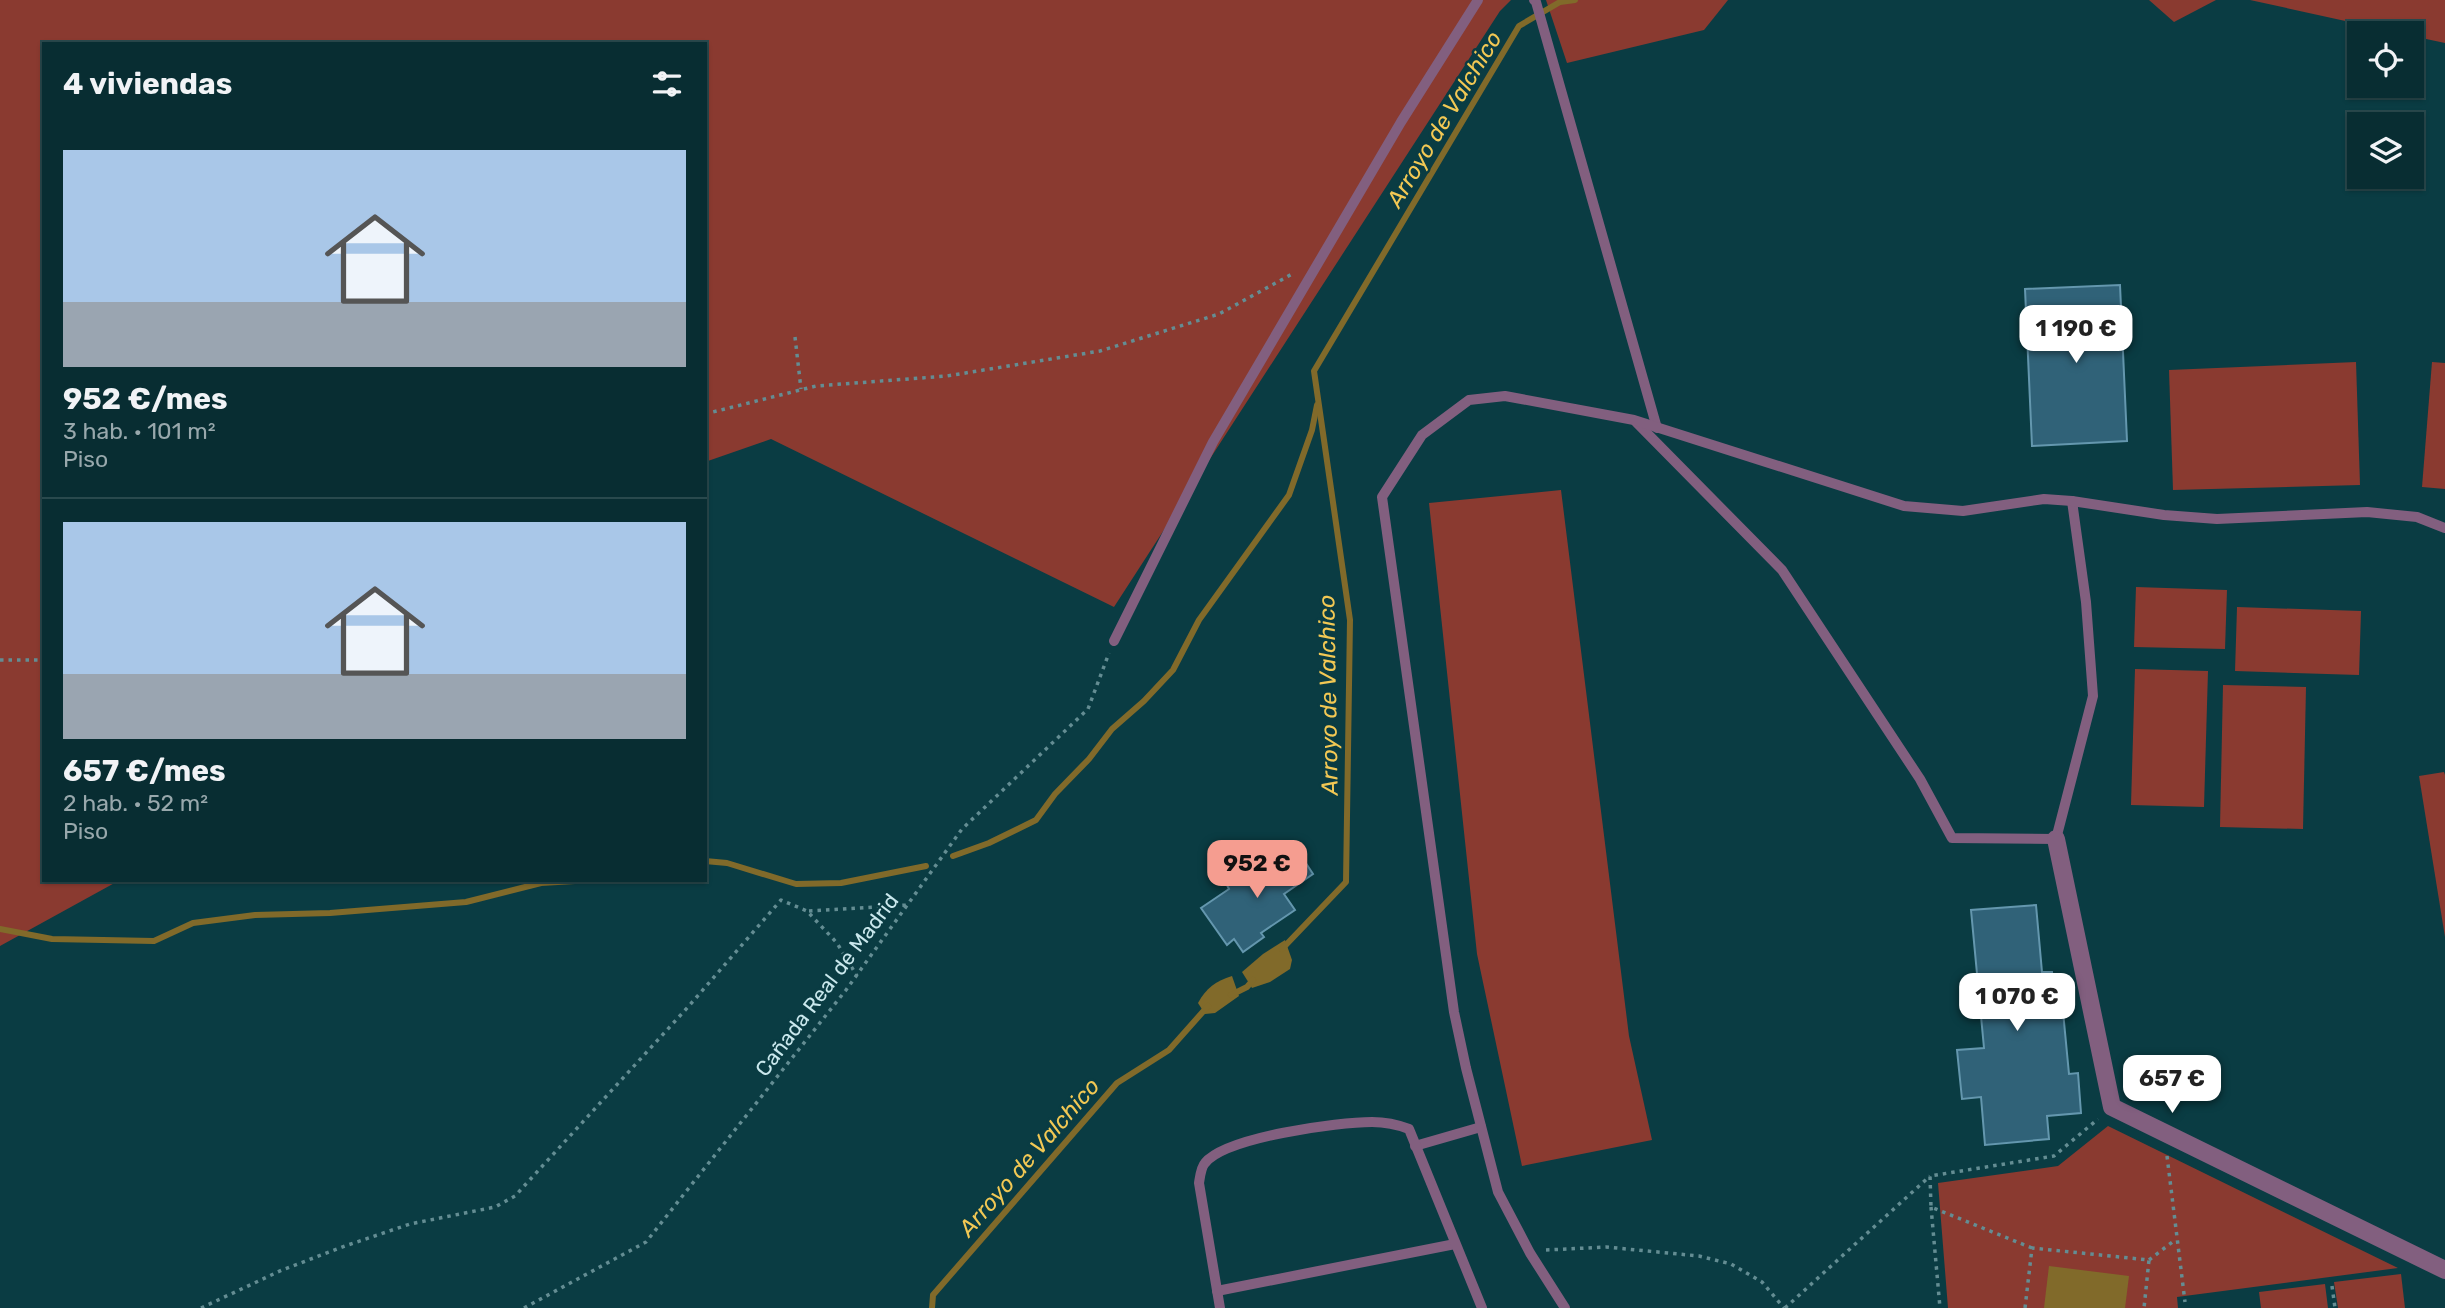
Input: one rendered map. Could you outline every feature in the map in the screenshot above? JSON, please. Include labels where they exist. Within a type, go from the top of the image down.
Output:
[{"type":"street","points":[[2056,839],[2112,1107],[2445,1269]]},
{"type":"lane","points":[[1114,641],[1213,442],[1401,122],[1478,0]]},
{"type":"lane","points":[[1535,1],[1657,428]]},
{"type":"lane","points":[[1564,1308],[1530,1253],[1498,1192],[1454,1012],[1382,497],[1422,435],[1469,400],[1505,396],[1634,420],[1904,506],[1962,511],[2044,499],[2164,515],[2217,519],[2367,512],[2417,517],[2445,528]]},
{"type":"lane","points":[[1634,420],[1782,570],[1920,779],[1952,838],[2056,839],[2093,696],[2086,602],[2072,501]]},
{"type":"lane","points":[[1220,1308],[1199,1183],[1204,1164],[1219,1152],[1239,1144],[1309,1128],[1370,1122],[1395,1124],[1409,1129],[1482,1308]]},
{"type":"lane","points":[[1415,1146],[1481,1127]]},
{"type":"lane","points":[[1217,1291],[1455,1244]]},
{"type":"path","points":[[707,413],[816,386],[947,376],[1100,351],[1219,314],[1324,255]]},
{"type":"path","points":[[794,338],[801,389]]},
{"type":"path","name":"Cañada Real de Madrid","points":[[524,1308],[646,1242],[857,976],[962,829],[1088,709],[1114,641]]},
{"type":"path","points":[[0,660],[42,660]]},
{"type":"path","points":[[201,1308],[282,1270],[345,1245],[410,1224],[495,1207],[515,1196],[688,1007],[781,900],[807,911],[838,943],[857,976]]},
{"type":"path","points":[[807,911],[908,905]]},
{"type":"path","points":[[1530,1253],[1557,1248],[1606,1247],[1699,1256],[1731,1264],[1762,1282],[1785,1308],[1930,1176],[2054,1156],[2112,1107]]},
{"type":"path","points":[[2164,1133],[2185,1302]]},
{"type":"path","points":[[1930,1176],[1940,1308]]},
{"type":"path","points":[[1931,1207],[2032,1248],[2149,1260],[2176,1239]]},
{"type":"path","points":[[2025,1308],[2032,1248]]},
{"type":"path","points":[[2144,1308],[2149,1260]]},
{"type":"path","points":[[2332,1286],[2334,1308]]},
{"type":"shaded area","points":[[0,0],[1511,0],[1500,11],[1114,607],[771,439],[707,461],[707,42],[42,42],[42,882],[116,882],[0,946]]},
{"type":"shaded area","points":[[1546,0],[1728,0],[1704,30],[1567,63]]},
{"type":"shaded area","points":[[2149,0],[2216,0],[2174,22]]},
{"type":"shaded area","points":[[2250,0],[2445,0],[2445,43],[2424,39],[2424,21],[2347,21]]},
{"type":"shaded area","points":[[2356,362],[2360,485],[2173,490],[2169,370]]},
{"type":"shaded area","points":[[2432,362],[2445,363],[2445,489],[2422,487]]},
{"type":"shaded area","points":[[1561,490],[1629,1036],[1652,1140],[1522,1166],[1477,954],[1429,503]]},
{"type":"shaded area","points":[[2136,587],[2227,590],[2225,649],[2134,647]]},
{"type":"shaded area","points":[[2237,607],[2361,611],[2359,675],[2235,671]]},
{"type":"shaded area","points":[[2135,669],[2208,671],[2204,807],[2131,805]]},
{"type":"shaded area","points":[[2223,685],[2306,687],[2303,829],[2220,827]]},
{"type":"shaded area","points":[[2444,772],[2445,775],[2445,937],[2419,776]]},
{"type":"shaded area","points":[[1285,940],[1292,960],[1290,969],[1270,982],[1252,988],[1242,972]]},
{"type":"shaded area","points":[[1232,976],[1239,996],[1215,1013],[1205,1014],[1198,1003],[1204,993],[1221,980]]},
{"type":"shaded area","points":[[2108,1126],[2398,1268],[2177,1297],[2178,1308],[1948,1308],[1938,1183],[2058,1166]]},
{"type":"shaded area","points":[[2049,1266],[2129,1276],[2125,1308],[2044,1308]]},
{"type":"shaded area","points":[[2401,1274],[2405,1308],[2338,1308],[2334,1282]]},
{"type":"shaded area","points":[[2325,1284],[2328,1308],[2261,1308],[2259,1292]]},
{"type":"building","points":[[2120,285],[2127,441],[2032,446],[2025,289]]},
{"type":"building","points":[[1296,848],[1313,874],[1284,894],[1295,910],[1261,933],[1264,937],[1243,952],[1234,939],[1227,945],[1201,908],[1229,889],[1227,885],[1261,861],[1266,869]]},
{"type":"building","points":[[2036,905],[2042,972],[2052,972],[2055,1002],[2062,1001],[2069,1074],[2078,1073],[2081,1113],[2047,1116],[2049,1139],[1985,1145],[1981,1097],[1962,1099],[1957,1050],[1984,1048],[1971,910]]},
{"type":"waterway","name":"Arroyo de Valchico","points":[[1282,949],[1346,882],[1350,620],[1314,371],[1519,26],[1560,2],[1575,0]]},
{"type":"waterway","points":[[953,856],[989,843],[1036,820],[1112,729],[1144,701],[1173,670],[1199,620],[1289,495],[1312,430],[1317,405]]},
{"type":"waterway","points":[[707,861],[727,863],[796,884],[841,883],[926,866]]},
{"type":"waterway","points":[[0,929],[52,939],[154,941],[193,923],[255,915],[330,913],[466,902],[541,883],[558,882]]},
{"type":"waterway","name":"Arroyo de Valchico","points":[[1231,995],[1247,987],[1253,980]]},
{"type":"waterway","name":"Arroyo de Valchico","points":[[932,1308],[933,1295],[1117,1083],[1169,1050],[1208,1006]]}]
